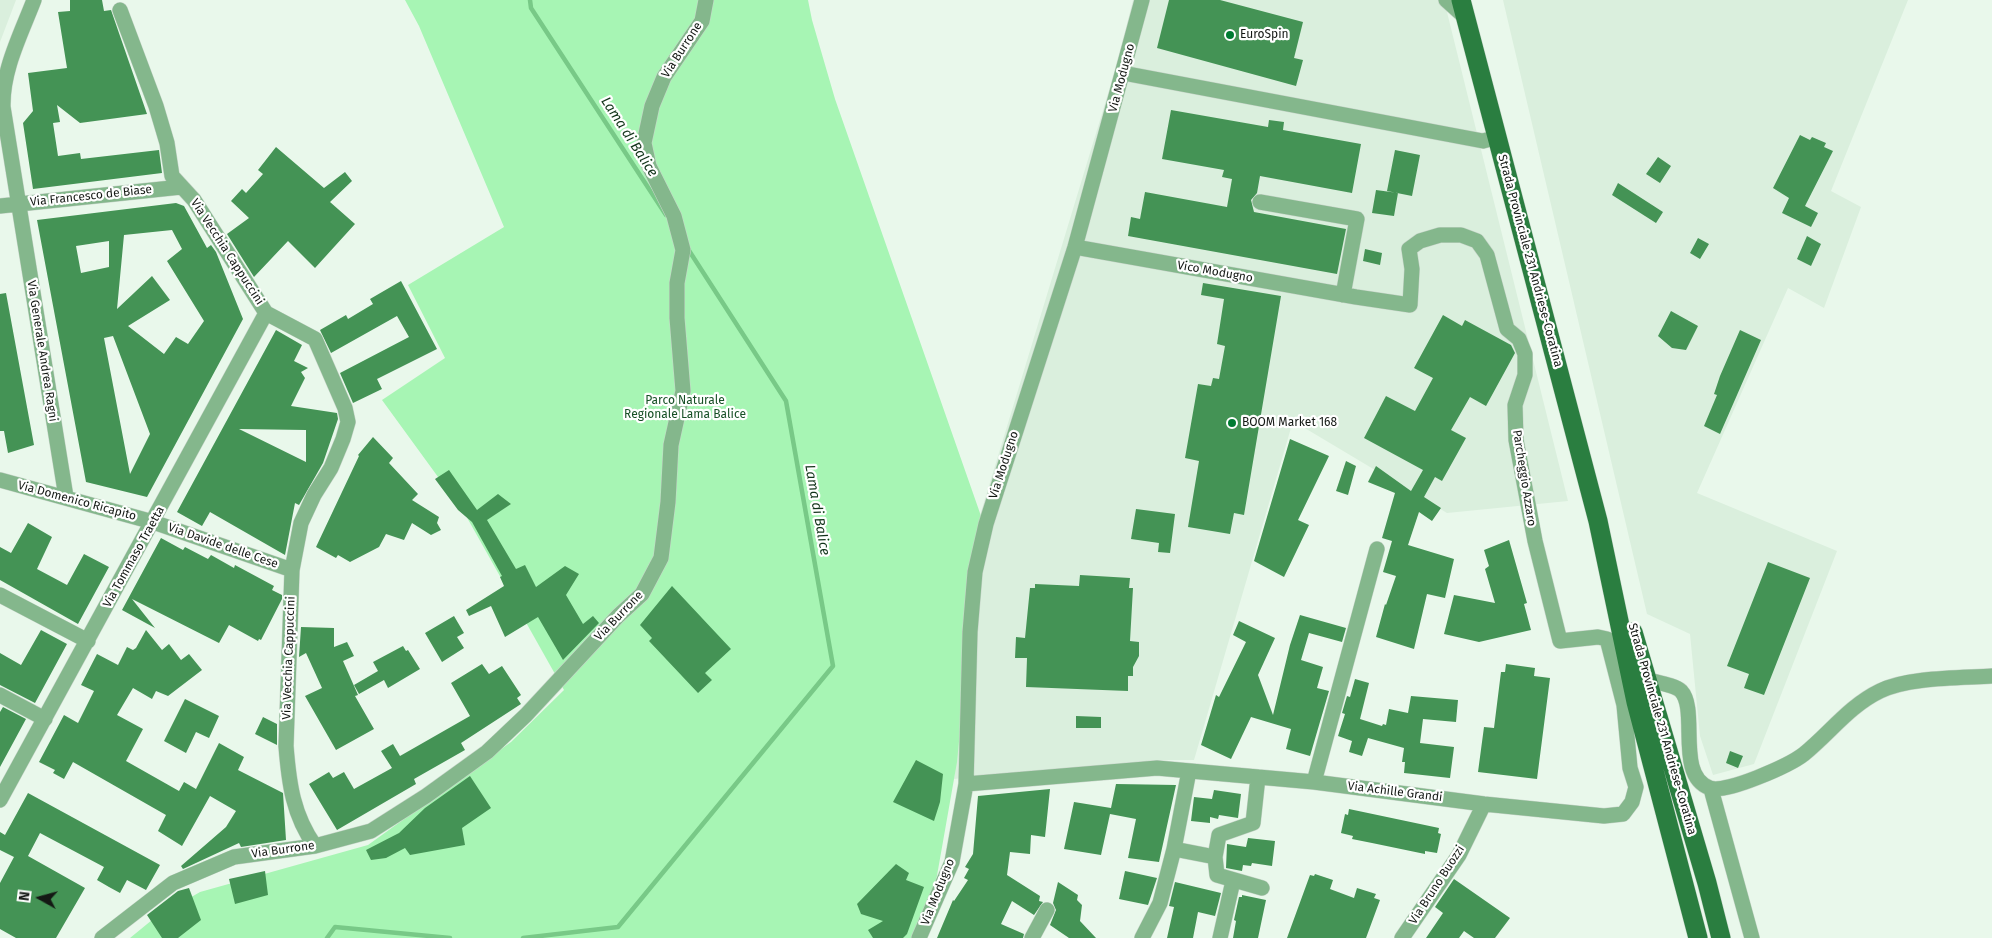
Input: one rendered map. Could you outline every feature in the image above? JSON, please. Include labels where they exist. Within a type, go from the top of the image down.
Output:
[{"type":"main road","name":"Strada Provinciale 231 Andriese-Coratina","points":[[1462,0],[1598,521],[1643,728],[1698,938]]},
{"type":"main road","name":"Strada Provinciale 231 Andriese-Coratina","points":[[1598,521],[1632,626],[1645,679],[1707,883],[1721,938]]},
{"type":"main road","points":[[1676,782],[1715,878],[1730,938]]},
{"type":"main road","points":[[1670,830],[1688,938]]},
{"type":"street","name":"Via Generale Andrea Ragni","points":[[34,0],[6,73],[2,91],[3,107],[66,498]]},
{"type":"street","name":"Via Burrone","points":[[102,938],[173,883],[234,857],[315,846],[370,831],[426,796],[486,752],[526,715],[605,630],[642,594],[661,558],[668,502],[671,445],[683,391],[677,318],[677,283],[683,250],[674,216],[649,166],[644,143],[652,106],[664,77],[702,21],[706,0]]},
{"type":"street","name":"Via Modugno","points":[[919,938],[952,862],[966,784],[970,632],[976,572],[986,524],[1075,247],[1142,0]]},
{"type":"street","points":[[1446,0],[1466,18]]},
{"type":"street","name":"Via Vecchia Cappuccini","points":[[120,10],[156,106],[167,143],[172,176],[194,200],[266,313],[315,339],[345,408],[348,422],[331,468],[314,494],[301,523],[292,570],[286,746],[288,772],[292,801],[302,828],[315,846]]},
{"type":"street","points":[[1123,73],[1483,141],[1498,137]]},
{"type":"street","name":"Via Francesco de Biase","points":[[0,206],[181,187]]},
{"type":"street","points":[[1260,202],[1357,220],[1349,296]]},
{"type":"street","name":"Parcheggio Azzaro","points":[[1349,296],[1410,305],[1412,269],[1408,249],[1420,241],[1440,235],[1461,235],[1477,241],[1487,255],[1507,329],[1519,339],[1525,354],[1525,375],[1515,405],[1516,440],[1535,541],[1560,641],[1588,638]]},
{"type":"street","name":"Vico Modugno","points":[[1075,247],[1349,296]]},
{"type":"street","name":"Via Tommaso Traetta","points":[[2,793],[88,641],[266,313]]},
{"type":"street","name":"Via Domenico Ricapito","points":[[0,480],[153,522]]},
{"type":"street","name":"Via Davide delle Cese","points":[[153,522],[292,570]]},
{"type":"street","points":[[1314,782],[1377,549]]},
{"type":"street","points":[[0,595],[88,641]]},
{"type":"street","name":"Via Achille Grandi","points":[[966,784],[1157,768],[1314,782],[1484,804],[1604,816],[1623,814],[1632,802],[1636,786],[1630,768],[1624,705],[1607,639],[1588,638]]},
{"type":"street","points":[[1645,679],[1673,686],[1681,691],[1688,712],[1689,754],[1702,784],[1711,789],[1741,786],[1803,755],[1856,704],[1882,690],[1922,681],[1992,676]]},
{"type":"street","points":[[0,695],[45,719]]},
{"type":"street","points":[[1624,705],[1643,728]]},
{"type":"street","points":[[1142,938],[1160,903],[1174,849],[1189,771]]},
{"type":"street","points":[[1258,777],[1253,823],[1219,835],[1215,857],[1217,875],[1262,888]]},
{"type":"street","points":[[1711,789],[1752,938]]},
{"type":"street","name":"Via Bruno Buozzi","points":[[1402,938],[1459,855],[1484,804]]},
{"type":"street","points":[[1174,849],[1215,857]]},
{"type":"street","points":[[1220,938],[1233,881]]},
{"type":"street","points":[[1032,938],[1047,910]]},
{"type":"shaded area","points":[[0,0],[16,0],[0,42]]},
{"type":"shaded area","points":[[1133,0],[1444,0],[1568,501],[1447,513],[1293,421],[1194,760],[1157,760],[954,779],[971,545],[1117,64]]},
{"type":"shaded area","points":[[1503,0],[1908,0],[1831,191],[1861,207],[1824,308],[1788,288],[1697,493],[1837,551],[1754,764],[1713,775],[1700,736],[1690,634],[1647,614]]},
{"type":"green space","name":"Parco Naturale Regionale Lama Balice","points":[[405,0],[808,0],[835,99],[981,516],[957,762],[929,921],[919,938],[130,938],[152,920],[200,892],[368,845],[511,742],[564,690],[465,514],[382,400],[445,358],[408,285],[504,227],[419,26]]},
{"type":"building","points":[[70,0],[102,0],[104,11],[111,10],[147,114],[80,123],[57,105],[60,122],[53,123],[58,156],[80,153],[81,159],[159,150],[162,173],[33,189],[23,123],[33,111],[28,73],[67,68],[58,12],[70,11]]},
{"type":"building","name":"EuroSpin","points":[[1169,0],[1220,0],[1303,22],[1294,58],[1303,60],[1296,86],[1157,48]]},
{"type":"building","points":[[1171,110],[1268,127],[1269,120],[1284,122],[1283,130],[1361,144],[1352,193],[1260,176],[1257,193],[1251,200],[1254,212],[1346,229],[1337,274],[1128,236],[1131,217],[1140,219],[1145,192],[1227,207],[1232,179],[1222,177],[1224,170],[1162,159]]},
{"type":"building","points":[[1800,135],[1810,140],[1812,137],[1826,143],[1824,147],[1833,151],[1805,206],[1818,213],[1811,227],[1782,213],[1789,198],[1773,188]]},
{"type":"building","points":[[276,147],[324,188],[345,172],[352,181],[330,202],[355,224],[315,268],[288,241],[254,277],[227,234],[249,218],[231,201],[242,189],[246,193],[263,174],[258,170]]},
{"type":"building","points":[[1395,150],[1420,155],[1412,196],[1387,191]]},
{"type":"building","points":[[1658,157],[1671,166],[1660,183],[1646,174]]},
{"type":"building","points":[[1618,183],[1663,212],[1656,223],[1612,195]]},
{"type":"building","points":[[1376,190],[1398,193],[1394,216],[1372,213]]},
{"type":"building","points":[[176,203],[184,206],[207,248],[211,245],[216,252],[243,319],[147,497],[86,482],[37,220]],"holes":[[[172,230],[182,249],[167,261],[204,321],[188,344],[176,337],[164,354],[128,326],[170,300],[152,276],[117,309],[124,235]],[[109,241],[109,267],[81,273],[76,246]],[[113,336],[150,434],[130,474],[104,338]]]},
{"type":"building","points":[[1807,236],[1821,244],[1811,266],[1797,259]]},
{"type":"building","points":[[1698,238],[1709,244],[1700,259],[1690,253]]},
{"type":"building","points":[[1365,249],[1382,253],[1380,265],[1363,261]]},
{"type":"building","points":[[401,281],[437,349],[377,379],[382,389],[353,403],[340,373],[409,337],[397,316],[331,353],[320,330],[346,315],[348,319],[373,304],[370,299]]},
{"type":"building","name":"BOOM Market 168","points":[[1203,283],[1281,296],[1244,515],[1234,513],[1230,534],[1188,527],[1199,461],[1185,458],[1198,384],[1211,386],[1213,378],[1219,379],[1225,346],[1217,344],[1224,299],[1201,295]]},
{"type":"building","points":[[6,293],[34,445],[8,453],[4,431],[0,431],[0,294]]},
{"type":"building","points":[[1671,311],[1698,326],[1686,350],[1672,348],[1658,336]]},
{"type":"building","points":[[1443,315],[1462,326],[1465,320],[1511,345],[1515,353],[1486,406],[1470,397],[1451,430],[1466,438],[1442,481],[1435,477],[1424,497],[1441,508],[1432,521],[1419,512],[1408,545],[1454,559],[1445,598],[1427,594],[1414,649],[1376,637],[1385,604],[1396,576],[1383,572],[1392,541],[1382,538],[1395,493],[1368,482],[1376,466],[1411,491],[1423,470],[1364,438],[1386,396],[1415,411],[1433,378],[1414,368]]},
{"type":"building","points":[[276,330],[302,345],[294,361],[308,368],[301,372],[305,378],[291,406],[337,413],[338,419],[323,463],[299,505],[295,503],[285,555],[210,512],[202,526],[177,512]],"holes":[[[239,429],[306,430],[306,462]]]},
{"type":"building","points":[[1740,330],[1761,340],[1720,434],[1704,426],[1717,395],[1714,394],[1720,376]]},
{"type":"building","points":[[373,437],[393,458],[389,463],[418,494],[412,500],[439,517],[437,523],[441,530],[431,535],[412,523],[404,540],[386,534],[379,547],[350,562],[338,555],[336,558],[316,547],[358,455]]},
{"type":"building","points":[[1290,439],[1329,456],[1298,520],[1309,525],[1284,577],[1254,561]]},
{"type":"building","points":[[1346,461],[1356,466],[1348,495],[1336,491]]},
{"type":"building","points":[[449,470],[477,510],[498,494],[511,504],[487,520],[516,569],[525,565],[536,587],[565,566],[579,574],[566,595],[583,624],[593,616],[599,623],[563,660],[538,617],[505,637],[491,606],[469,616],[466,610],[504,586],[500,577],[502,576],[472,522],[458,510],[435,479]]},
{"type":"building","points":[[1136,509],[1175,514],[1170,553],[1158,552],[1159,543],[1131,539]]},
{"type":"building","points":[[28,523],[52,537],[37,569],[67,585],[84,554],[109,567],[78,624],[0,580],[0,547],[11,553]]},
{"type":"building","points":[[161,538],[183,550],[185,547],[208,559],[211,555],[234,568],[235,565],[274,586],[272,590],[282,595],[282,599],[261,640],[259,639],[258,641],[229,625],[219,643],[132,599],[155,628],[122,610]]},
{"type":"building","points":[[1509,540],[1527,603],[1524,604],[1531,630],[1479,642],[1444,634],[1454,595],[1495,603],[1485,569],[1489,566],[1484,550]]},
{"type":"building","points":[[1768,562],[1810,578],[1764,695],[1744,688],[1749,674],[1727,666]]},
{"type":"building","points":[[1080,575],[1130,578],[1129,588],[1133,588],[1130,641],[1139,642],[1139,656],[1133,667],[1133,676],[1128,676],[1128,691],[1026,687],[1027,658],[1015,658],[1016,637],[1025,638],[1030,588],[1035,588],[1035,584],[1079,586]]},
{"type":"building","points":[[672,586],[731,649],[705,673],[712,680],[698,693],[649,641],[652,638],[640,625]]},
{"type":"building","points":[[1300,615],[1346,628],[1342,642],[1309,633],[1301,660],[1323,667],[1317,688],[1329,691],[1310,756],[1286,749],[1291,729],[1251,717],[1231,759],[1201,745],[1216,695],[1219,697],[1246,642],[1233,635],[1239,621],[1275,638],[1258,675],[1273,715],[1290,645]]},
{"type":"building","points":[[454,616],[464,633],[457,637],[464,648],[442,662],[425,633]]},
{"type":"building","points":[[301,627],[334,628],[334,647],[347,642],[354,656],[343,661],[358,695],[355,696],[374,729],[336,750],[305,696],[322,688],[306,653],[299,657]]},
{"type":"building","points":[[41,630],[67,644],[35,703],[0,685],[0,653],[21,665]]},
{"type":"building","points":[[146,630],[162,650],[169,644],[181,660],[189,654],[202,670],[168,696],[156,691],[152,699],[133,688],[117,715],[143,729],[126,761],[179,791],[184,782],[196,789],[219,743],[244,757],[238,770],[283,793],[286,840],[241,847],[239,843],[183,869],[181,866],[226,827],[236,811],[210,796],[182,846],[158,831],[166,815],[73,762],[64,779],[53,773],[55,770],[39,762],[64,715],[78,723],[94,691],[81,685],[97,654],[118,665],[127,647],[133,650],[136,648]]},
{"type":"building","points":[[403,646],[406,651],[408,650],[420,669],[388,688],[384,680],[359,694],[354,685],[378,671],[373,662]]},
{"type":"building","points":[[482,664],[489,674],[502,666],[521,695],[517,698],[521,704],[461,743],[465,750],[414,779],[416,784],[337,830],[309,784],[329,772],[333,778],[344,772],[354,789],[392,768],[381,751],[393,744],[400,756],[470,716],[451,683]]},
{"type":"building","points":[[1506,664],[1535,668],[1534,676],[1550,678],[1537,779],[1478,772],[1484,727],[1494,728],[1501,672],[1505,672]]},
{"type":"building","points":[[1355,679],[1369,683],[1360,719],[1382,726],[1383,724],[1386,725],[1389,709],[1408,713],[1411,696],[1458,700],[1456,722],[1423,719],[1420,743],[1454,747],[1450,778],[1404,773],[1405,762],[1402,762],[1404,748],[1368,738],[1362,756],[1349,752],[1352,741],[1338,736],[1345,714],[1342,713],[1347,696],[1350,697]]},
{"type":"building","points":[[185,699],[219,716],[209,738],[196,732],[186,753],[164,741]]},
{"type":"building","points":[[3,707],[26,719],[0,767],[0,712]]},
{"type":"building","points":[[1076,716],[1101,717],[1101,728],[1076,728]]},
{"type":"building","points":[[263,717],[277,724],[277,745],[255,734]]},
{"type":"building","points":[[1730,751],[1743,756],[1738,768],[1726,763]]},
{"type":"building","points":[[916,760],[943,774],[940,802],[934,821],[893,802]]},
{"type":"building","points":[[470,776],[491,808],[462,828],[465,845],[410,855],[405,848],[386,858],[371,860],[366,850],[399,833],[425,808]]},
{"type":"building","points":[[1116,784],[1176,785],[1159,862],[1128,858],[1136,819],[1110,814],[1101,855],[1064,849],[1074,802],[1111,808]]},
{"type":"building","points":[[1050,789],[1045,837],[1031,835],[1030,854],[1010,852],[1007,875],[1040,896],[1039,901],[1043,902],[1034,915],[1012,901],[1001,924],[1024,934],[1023,938],[937,938],[953,900],[968,880],[964,878],[969,869],[965,867],[973,854],[978,796]]},
{"type":"building","points":[[1214,790],[1241,794],[1238,818],[1219,815],[1218,819],[1210,817],[1210,823],[1191,821],[1194,797],[1212,799]]},
{"type":"building","points":[[28,793],[160,865],[146,890],[127,880],[120,893],[97,880],[104,867],[40,833],[28,856],[85,888],[56,938],[16,938],[0,929],[0,883],[14,857],[0,850],[0,832],[5,835]]},
{"type":"building","points":[[1349,809],[1439,828],[1438,833],[1441,834],[1437,853],[1425,851],[1425,854],[1352,839],[1353,836],[1341,833],[1345,814],[1348,815]]},
{"type":"building","points":[[1248,838],[1275,841],[1272,866],[1252,863],[1251,866],[1243,865],[1242,871],[1226,868],[1227,844],[1246,847]]},
{"type":"building","points":[[896,864],[909,873],[906,880],[924,887],[907,934],[903,938],[873,938],[868,930],[883,921],[861,914],[857,904]]},
{"type":"building","points":[[265,871],[268,895],[235,904],[229,879]]},
{"type":"building","points":[[1125,871],[1157,878],[1148,905],[1119,899]]},
{"type":"building","points":[[1315,874],[1333,880],[1330,889],[1354,898],[1357,888],[1376,894],[1374,898],[1380,900],[1366,938],[1287,938],[1310,875],[1314,876]]},
{"type":"building","points":[[1454,879],[1510,918],[1495,938],[1474,938],[1464,931],[1459,938],[1426,938],[1443,913],[1435,907]]},
{"type":"building","points":[[1058,882],[1078,895],[1077,900],[1082,905],[1080,921],[1096,938],[1069,938],[1050,925],[1056,910],[1053,903]]},
{"type":"building","points":[[1175,882],[1221,893],[1215,916],[1198,912],[1193,938],[1167,938],[1174,907],[1169,906]]},
{"type":"building","points":[[189,888],[201,920],[178,938],[162,938],[147,915],[178,891]]},
{"type":"building","points":[[1242,895],[1266,900],[1258,938],[1233,938],[1236,921],[1234,920],[1239,897],[1242,897]]},
{"type":"waterway","name":"Lama di Balice","points":[[530,0],[531,8],[666,215]]},
{"type":"waterway","name":"Lama di Balice","points":[[523,938],[618,927],[833,666],[786,401],[688,249]]},
{"type":"waterway","name":"Lama di Balice","points":[[327,938],[335,927],[450,938]]},
{"type":"place","name":"EuroSpin","points":[[1230,35]]},
{"type":"place","name":"BOOM Market 168","points":[[1232,423]]}]
